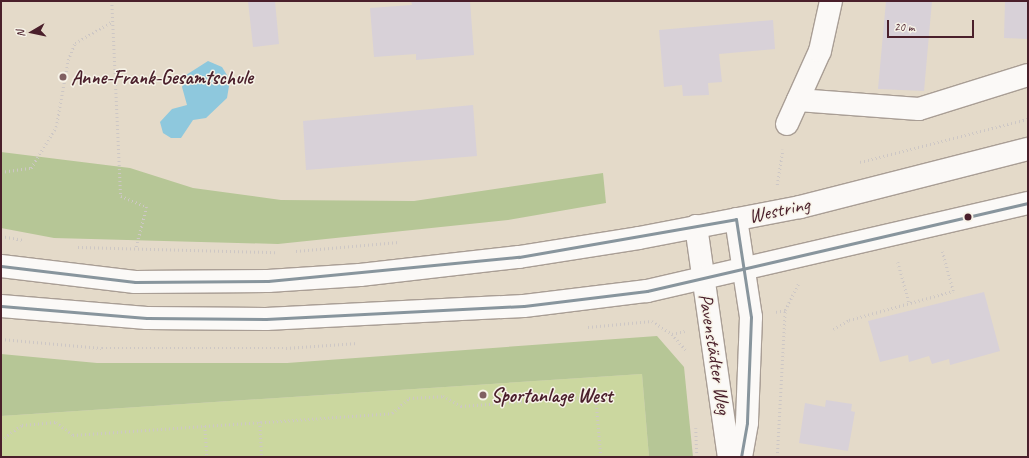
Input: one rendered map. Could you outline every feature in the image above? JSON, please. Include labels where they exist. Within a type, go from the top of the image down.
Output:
[{"type":"main road","points":[[787,124],[820,51],[831,1]]},
{"type":"main road","points":[[798,100],[919,109],[1028,75]]},
{"type":"main road","name":"Westring","points":[[1,266],[134,282],[275,280],[360,275],[518,257],[736,219],[1028,149]]},
{"type":"main road","points":[[1,306],[147,318],[361,316],[524,306],[647,291],[744,270],[1028,203]]},
{"type":"main road","name":"Pavenstädter Weg","points":[[736,219],[751,317],[750,370],[741,457]]},
{"type":"main road","name":"Pavenstädter Weg","points":[[696,226],[729,457]]},
{"type":"path","points":[[112,1],[120,196],[147,207],[136,248]]},
{"type":"path","points":[[1,172],[32,168],[56,127],[68,60],[75,43],[113,21]]},
{"type":"path","points":[[853,164],[1028,119]]},
{"type":"path","points":[[777,184],[787,124]]},
{"type":"path","points":[[769,186],[784,182]]},
{"type":"path","points":[[1,236],[32,242]]},
{"type":"path","points":[[292,251],[402,242]]},
{"type":"path","points":[[70,247],[285,252]]},
{"type":"path","points":[[833,329],[848,320],[909,302],[953,292],[942,251]]},
{"type":"path","points":[[898,262],[909,302]]},
{"type":"path","points":[[777,457],[785,310],[799,285]]},
{"type":"path","points":[[768,314],[785,310]]},
{"type":"path","points":[[652,321],[672,334],[687,331]]},
{"type":"path","points":[[1,440],[22,425],[56,422],[73,435],[392,413],[409,398],[443,396],[461,406],[596,396],[601,457]]},
{"type":"path","points":[[260,422],[262,457]]},
{"type":"path","points":[[204,426],[207,457]]},
{"type":"green space","points":[[1,152],[130,168],[193,188],[281,200],[414,201],[603,173],[606,203],[508,220],[278,244],[54,238],[1,228]]},
{"type":"green space","points":[[657,336],[684,367],[693,457],[649,457],[642,374],[1,416],[1,354],[97,363],[287,363]]},
{"type":"green space","name":"Sportanlage West","points":[[642,374],[649,457],[1,457],[1,416]]},
{"type":"water","points":[[208,61],[222,67],[230,80],[227,98],[206,118],[193,120],[181,138],[171,138],[163,133],[160,122],[172,109],[187,105],[182,87],[186,75]]},
{"type":"building","points":[[248,1],[275,1],[279,44],[253,47]]},
{"type":"building","points":[[411,1],[470,1],[474,55],[416,60],[416,54],[374,57],[370,8],[412,5]]},
{"type":"building","points":[[886,1],[932,1],[924,91],[878,89]]},
{"type":"building","points":[[1005,1],[1028,1],[1028,39],[1004,38]]},
{"type":"building","points":[[773,20],[775,49],[719,54],[722,82],[708,83],[709,95],[683,96],[682,85],[664,87],[659,30]]},
{"type":"building","points":[[473,105],[477,156],[306,170],[303,121]]},
{"type":"building","points":[[984,292],[1000,351],[950,365],[949,359],[932,364],[929,356],[909,362],[908,355],[880,362],[868,321]]},
{"type":"building","points":[[826,400],[852,404],[851,411],[855,412],[848,451],[799,443],[805,403],[825,407]]},
{"type":"transit line","points":[[1,306],[147,318],[266,319],[524,306],[647,291],[1028,203]]},
{"type":"transit line","points":[[1,266],[135,282],[268,281],[519,257],[736,219],[751,317],[747,423],[741,457]]},
{"type":"place","name":"Anne-Frank-Gesamtschule","points":[[63,77]]},
{"type":"place","name":"Sportanlage West","points":[[483,395]]}]
